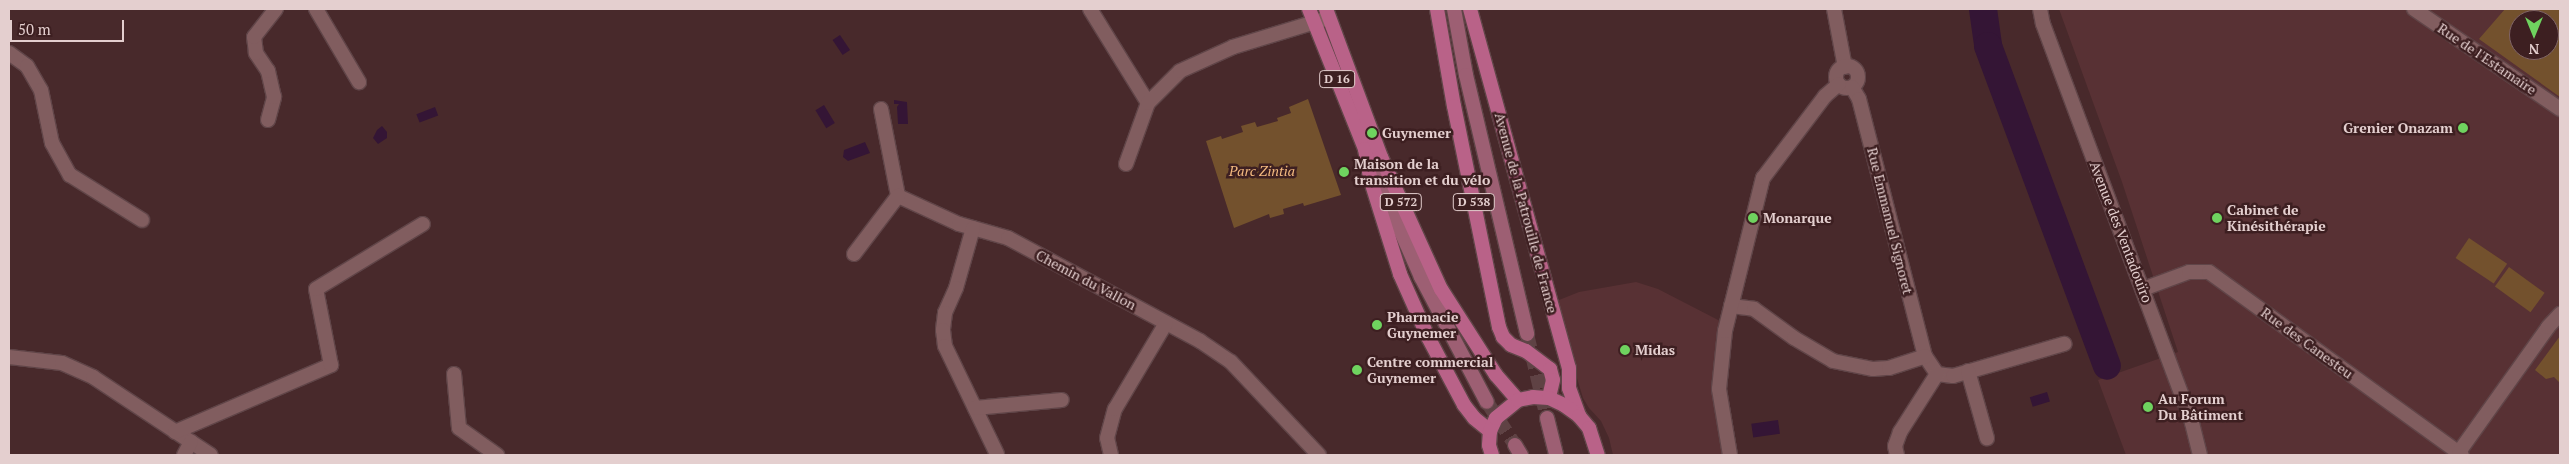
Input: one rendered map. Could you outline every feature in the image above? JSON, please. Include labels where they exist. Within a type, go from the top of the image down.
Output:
[{"type":"main road","name":"D 16","points":[[1309,9],[1365,149]]},
{"type":"main road","name":"D 538","points":[[1438,9],[1454,106],[1499,327],[1503,337],[1511,345],[1526,351],[1550,369],[1553,380],[1549,398]]},
{"type":"main road","points":[[1445,9],[1466,75]]},
{"type":"main road","points":[[1454,9],[1466,75],[1527,334]]},
{"type":"main road","name":"Avenue de la Patrouille de France","points":[[1470,9],[1569,368],[1569,388],[1580,416],[1589,428],[1598,455]]},
{"type":"main road","name":"D 572","points":[[1328,13],[1381,157],[1441,289],[1496,375],[1518,400]]},
{"type":"main road","points":[[1365,149],[1370,178],[1400,274],[1428,337],[1464,405],[1474,418],[1490,431]]},
{"type":"main road","points":[[1365,149],[1421,277],[1487,402]]},
{"type":"main road","points":[[1492,455],[1489,445],[1490,431],[1496,418],[1518,400],[1533,397],[1549,398],[1580,416]]},
{"type":"main road","points":[[1547,418],[1556,455]]},
{"type":"street","points":[[268,120],[274,97],[268,71],[256,53],[254,37],[276,9]]},
{"type":"street","points":[[316,9],[359,82]]},
{"type":"street","points":[[1090,9],[1148,103]]},
{"type":"street","points":[[1730,455],[1719,389],[1725,331],[1763,178],[1825,96],[1846,85],[1836,78],[1838,72],[1845,67],[1834,9]]},
{"type":"street","name":"Avenue des Ventadouïro","points":[[2040,9],[2043,24],[2192,423],[2200,455]]},
{"type":"street","name":"Rue de l'Estamaïre","points":[[2414,9],[2560,109]]},
{"type":"street","points":[[1126,164],[1148,103],[1180,71],[1233,47],[1315,22],[1328,13]]},
{"type":"street","points":[[9,53],[27,66],[42,90],[52,143],[70,175],[142,220]]},
{"type":"street","name":"Rue Emmanuel Signoret","points":[[1846,85],[1859,99],[1925,356],[1937,374]]},
{"type":"street","points":[[854,254],[898,196],[881,109]]},
{"type":"street","name":"Chemin du Vallon","points":[[898,196],[959,224],[1008,238],[1200,341],[1231,362],[1317,455]]},
{"type":"street","points":[[176,432],[331,365],[316,289],[423,224]]},
{"type":"street","points":[[973,228],[956,288],[945,313],[943,330],[945,346],[997,454]]},
{"type":"street","name":"Rue des Canesteu","points":[[2143,289],[2189,272],[2209,272],[2454,452]]},
{"type":"street","points":[[1731,306],[1754,309],[1833,361],[1873,369],[1888,368],[1925,356]]},
{"type":"street","points":[[2454,452],[2548,327],[2560,314]]},
{"type":"street","points":[[1111,455],[1107,438],[1116,409],[1166,323]]},
{"type":"street","points":[[1897,455],[1895,446],[1900,432],[1937,374],[1953,376],[2064,344]]},
{"type":"street","points":[[9,357],[62,363],[93,377],[210,455]]},
{"type":"street","points":[[1968,371],[1987,438]]},
{"type":"street","points":[[454,374],[459,428],[497,455]]},
{"type":"street","points":[[975,408],[1062,400]]},
{"type":"street","points":[[184,455],[191,442]]},
{"type":"shaded area","points":[[2059,9],[2560,9],[2560,455],[2126,455],[2098,380],[2178,352],[2122,182]]},
{"type":"shaded area","points":[[840,35],[850,50],[843,55],[833,40]]},
{"type":"shaded area","points":[[894,100],[907,102],[908,124],[898,124],[897,107],[899,104],[894,104]]},
{"type":"shaded area","points":[[824,105],[835,123],[826,128],[815,110]]},
{"type":"shaded area","points":[[435,107],[438,115],[420,123],[416,114]]},
{"type":"shaded area","points":[[382,126],[387,132],[387,138],[378,144],[373,138],[377,130]]},
{"type":"shaded area","points":[[865,142],[870,153],[848,161],[843,157],[844,150]]},
{"type":"shaded area","points":[[1636,282],[1658,289],[1724,323],[1725,455],[1613,455],[1609,438],[1601,421],[1583,398],[1554,302],[1579,292]]},
{"type":"shaded area","points":[[2047,392],[2050,402],[2033,407],[2030,397]]},
{"type":"shaded area","points":[[1778,420],[1780,434],[1753,438],[1751,424]]},
{"type":"green space","points":[[2505,9],[2560,9],[2560,97],[2479,39]]},
{"type":"green space","name":"Parc Zintia","points":[[1308,99],[1341,195],[1304,206],[1303,203],[1283,209],[1284,214],[1270,218],[1269,214],[1234,228],[1206,141],[1221,136],[1222,139],[1243,132],[1241,126],[1255,122],[1257,127],[1278,121],[1277,118],[1291,113],[1289,107]]},
{"type":"green space","points":[[2469,238],[2507,264],[2494,284],[2456,258]]},
{"type":"green space","points":[[2509,267],[2545,293],[2530,312],[2495,286]]},
{"type":"green space","points":[[2560,336],[2560,383],[2554,377],[2546,379],[2535,370]]},
{"type":"waterway","points":[[1983,9],[1988,46],[2107,366]]},
{"type":"tunnel","points":[[1527,334],[1547,418]]},
{"type":"tunnel","points":[[1487,402],[1515,445]]},
{"type":"place","name":"Grenier Onazam","points":[[2463,128]]},
{"type":"place","name":"Guynemer","points":[[1372,133]]},
{"type":"place","name":"Maison de la transition et du vélo","points":[[1344,172]]},
{"type":"place","name":"Monarque","points":[[1753,218]]},
{"type":"place","name":"Cabinet de Kinésithérapie","points":[[2217,218]]},
{"type":"place","name":"Pharmacie Guynemer","points":[[1377,325]]},
{"type":"place","name":"Midas","points":[[1625,350]]},
{"type":"place","name":"Centre commercial Guynemer","points":[[1357,370]]},
{"type":"place","name":"Au Forum Du Bâtiment","points":[[2148,407]]}]
